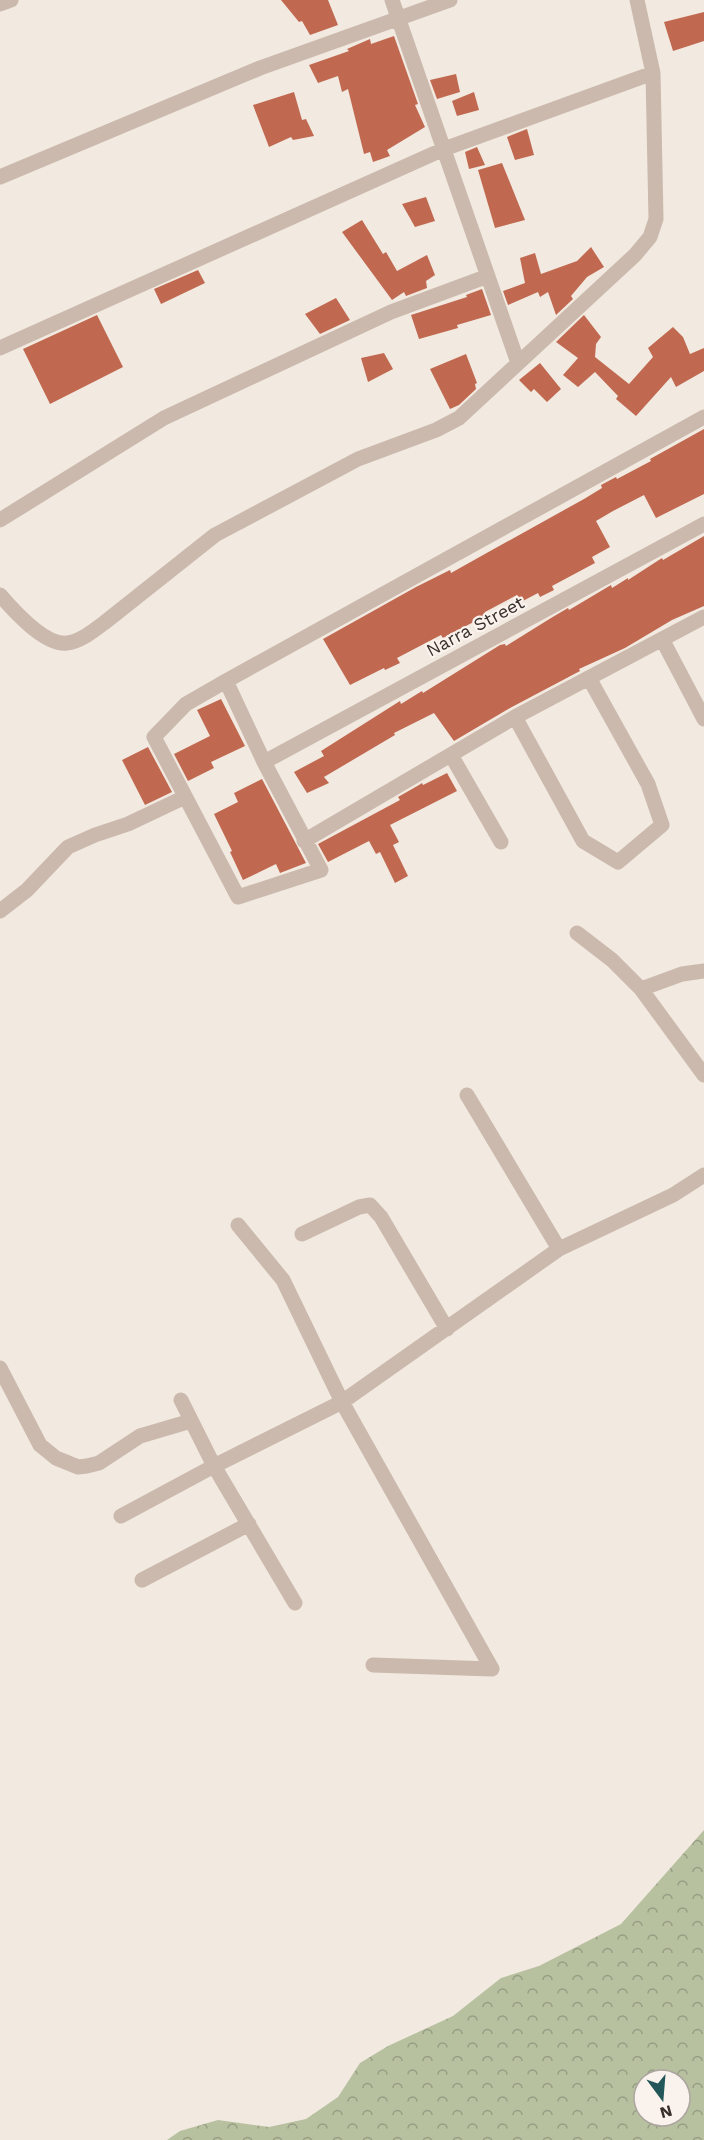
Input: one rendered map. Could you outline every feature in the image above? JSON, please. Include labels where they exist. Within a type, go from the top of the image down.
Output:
[{"type":"street","points":[[0,4],[11,0]]},
{"type":"street","points":[[392,0],[518,363]]},
{"type":"street","points":[[0,177],[260,68],[450,0]]},
{"type":"street","points":[[0,595],[20,619],[47,638],[65,644],[85,636],[215,535],[358,459],[436,430],[459,418],[635,255],[650,237],[656,219],[653,73],[638,0]]},
{"type":"street","points":[[0,348],[444,149],[653,73]]},
{"type":"street","points":[[0,520],[164,418],[391,312],[488,276]]},
{"type":"street","points":[[226,681],[264,762],[321,870],[238,897],[154,737],[186,704],[226,681],[704,417]]},
{"type":"street","name":"Narra Street","points":[[264,762],[704,524]]},
{"type":"street","points":[[304,841],[515,717],[704,617]]},
{"type":"street","points":[[663,639],[704,719]]},
{"type":"street","points":[[515,717],[583,841],[618,862],[662,825],[648,784],[589,678]]},
{"type":"street","points":[[452,755],[501,842]]},
{"type":"street","points":[[0,911],[27,891],[68,847],[128,824],[185,797]]},
{"type":"street","points":[[577,933],[612,960],[641,989],[704,1075]]},
{"type":"street","points":[[641,989],[682,974],[704,971]]},
{"type":"street","points":[[467,1095],[559,1249]]},
{"type":"street","points":[[121,1516],[214,1466],[342,1402],[559,1249],[673,1195],[704,1175]]},
{"type":"street","points":[[302,1234],[359,1207],[370,1205],[381,1217],[447,1329]]},
{"type":"street","points":[[238,1225],[283,1280],[342,1402],[492,1669],[373,1665]]},
{"type":"street","points":[[0,1368],[40,1445],[56,1458],[78,1467],[99,1463],[140,1436],[191,1421]]},
{"type":"street","points":[[181,1400],[214,1466],[294,1604]]},
{"type":"street","points":[[142,1580],[249,1524]]},
{"type":"green space","points":[[704,1830],[704,2140],[167,2140],[180,2131],[218,2120],[269,2127],[306,2119],[338,2097],[360,2063],[388,2046],[453,2016],[501,1978],[539,1966],[621,1924]]},
{"type":"building","points":[[281,0],[328,0],[338,25],[310,35],[302,21],[299,22]]},
{"type":"building","points":[[704,12],[704,41],[673,51],[664,22]]},
{"type":"building","points":[[394,36],[418,104],[415,105],[425,127],[387,150],[390,156],[373,162],[370,152],[364,154],[348,89],[342,92],[338,76],[318,83],[309,65],[349,51],[347,49],[370,39],[371,44]]},
{"type":"building","points":[[456,74],[460,92],[437,99],[430,80]]},
{"type":"building","points":[[294,92],[302,120],[306,119],[314,136],[293,140],[291,137],[269,147],[253,105]]},
{"type":"building","points":[[474,92],[479,110],[457,116],[452,101]]},
{"type":"building","points":[[527,129],[534,155],[515,160],[507,137]]},
{"type":"building","points":[[477,147],[485,165],[469,169],[465,152]]},
{"type":"building","points":[[502,163],[525,220],[495,228],[478,170]]},
{"type":"building","points":[[426,197],[435,221],[415,227],[402,204]]},
{"type":"building","points":[[362,220],[383,254],[386,252],[397,271],[427,255],[435,275],[426,281],[427,288],[406,296],[404,292],[392,300],[342,232]]},
{"type":"building","points":[[591,247],[604,267],[587,277],[571,296],[573,299],[556,315],[548,292],[540,297],[538,292],[508,305],[503,291],[525,283],[520,258],[535,253],[541,274],[577,261]]},
{"type":"building","points":[[198,270],[205,283],[161,304],[154,289]]},
{"type":"building","points":[[482,289],[491,315],[457,325],[458,328],[419,339],[411,315],[467,297],[466,295]]},
{"type":"building","points":[[336,298],[350,320],[320,334],[305,314]]},
{"type":"building","points":[[97,315],[123,367],[50,404],[23,349]]},
{"type":"building","points":[[584,315],[601,337],[596,344],[595,357],[629,384],[653,357],[648,348],[673,327],[683,337],[690,354],[704,348],[704,371],[676,387],[671,377],[636,416],[616,399],[618,396],[595,372],[578,387],[563,375],[578,358],[556,342]]},
{"type":"building","points":[[384,353],[393,369],[368,382],[361,358]]},
{"type":"building","points":[[466,354],[477,383],[475,384],[476,389],[459,405],[450,409],[430,369]]},
{"type":"building","points":[[540,363],[561,389],[547,402],[534,389],[531,392],[519,380]]},
{"type":"building","points":[[704,429],[704,494],[656,518],[644,495],[613,511],[596,521],[610,547],[592,557],[595,563],[552,586],[554,590],[540,597],[538,593],[521,602],[517,595],[485,612],[487,615],[397,658],[400,663],[385,670],[384,668],[350,685],[323,639],[416,587],[450,570],[451,573],[584,499],[602,488],[601,485],[651,461],[650,459]]},
{"type":"building","points":[[704,536],[704,606],[672,620],[625,648],[579,669],[580,671],[454,741],[434,713],[394,733],[395,735],[324,777],[329,783],[307,793],[294,772],[324,756],[321,751],[400,701],[401,704],[422,691],[423,693],[500,645],[505,644],[506,646],[568,608],[569,610],[611,585],[612,588],[628,578],[628,580],[662,558],[663,560]]},
{"type":"building","points":[[221,699],[245,746],[211,762],[214,768],[188,781],[174,754],[210,736],[197,710]]},
{"type":"building","points":[[148,747],[172,792],[145,805],[122,760]]},
{"type":"building","points":[[447,773],[457,791],[390,825],[399,842],[393,845],[408,876],[395,883],[380,852],[376,854],[369,841],[328,862],[318,844],[400,800],[398,797],[422,783],[423,785]]},
{"type":"building","points":[[262,779],[306,863],[280,873],[276,864],[243,880],[214,814],[238,802],[234,793]]}]
